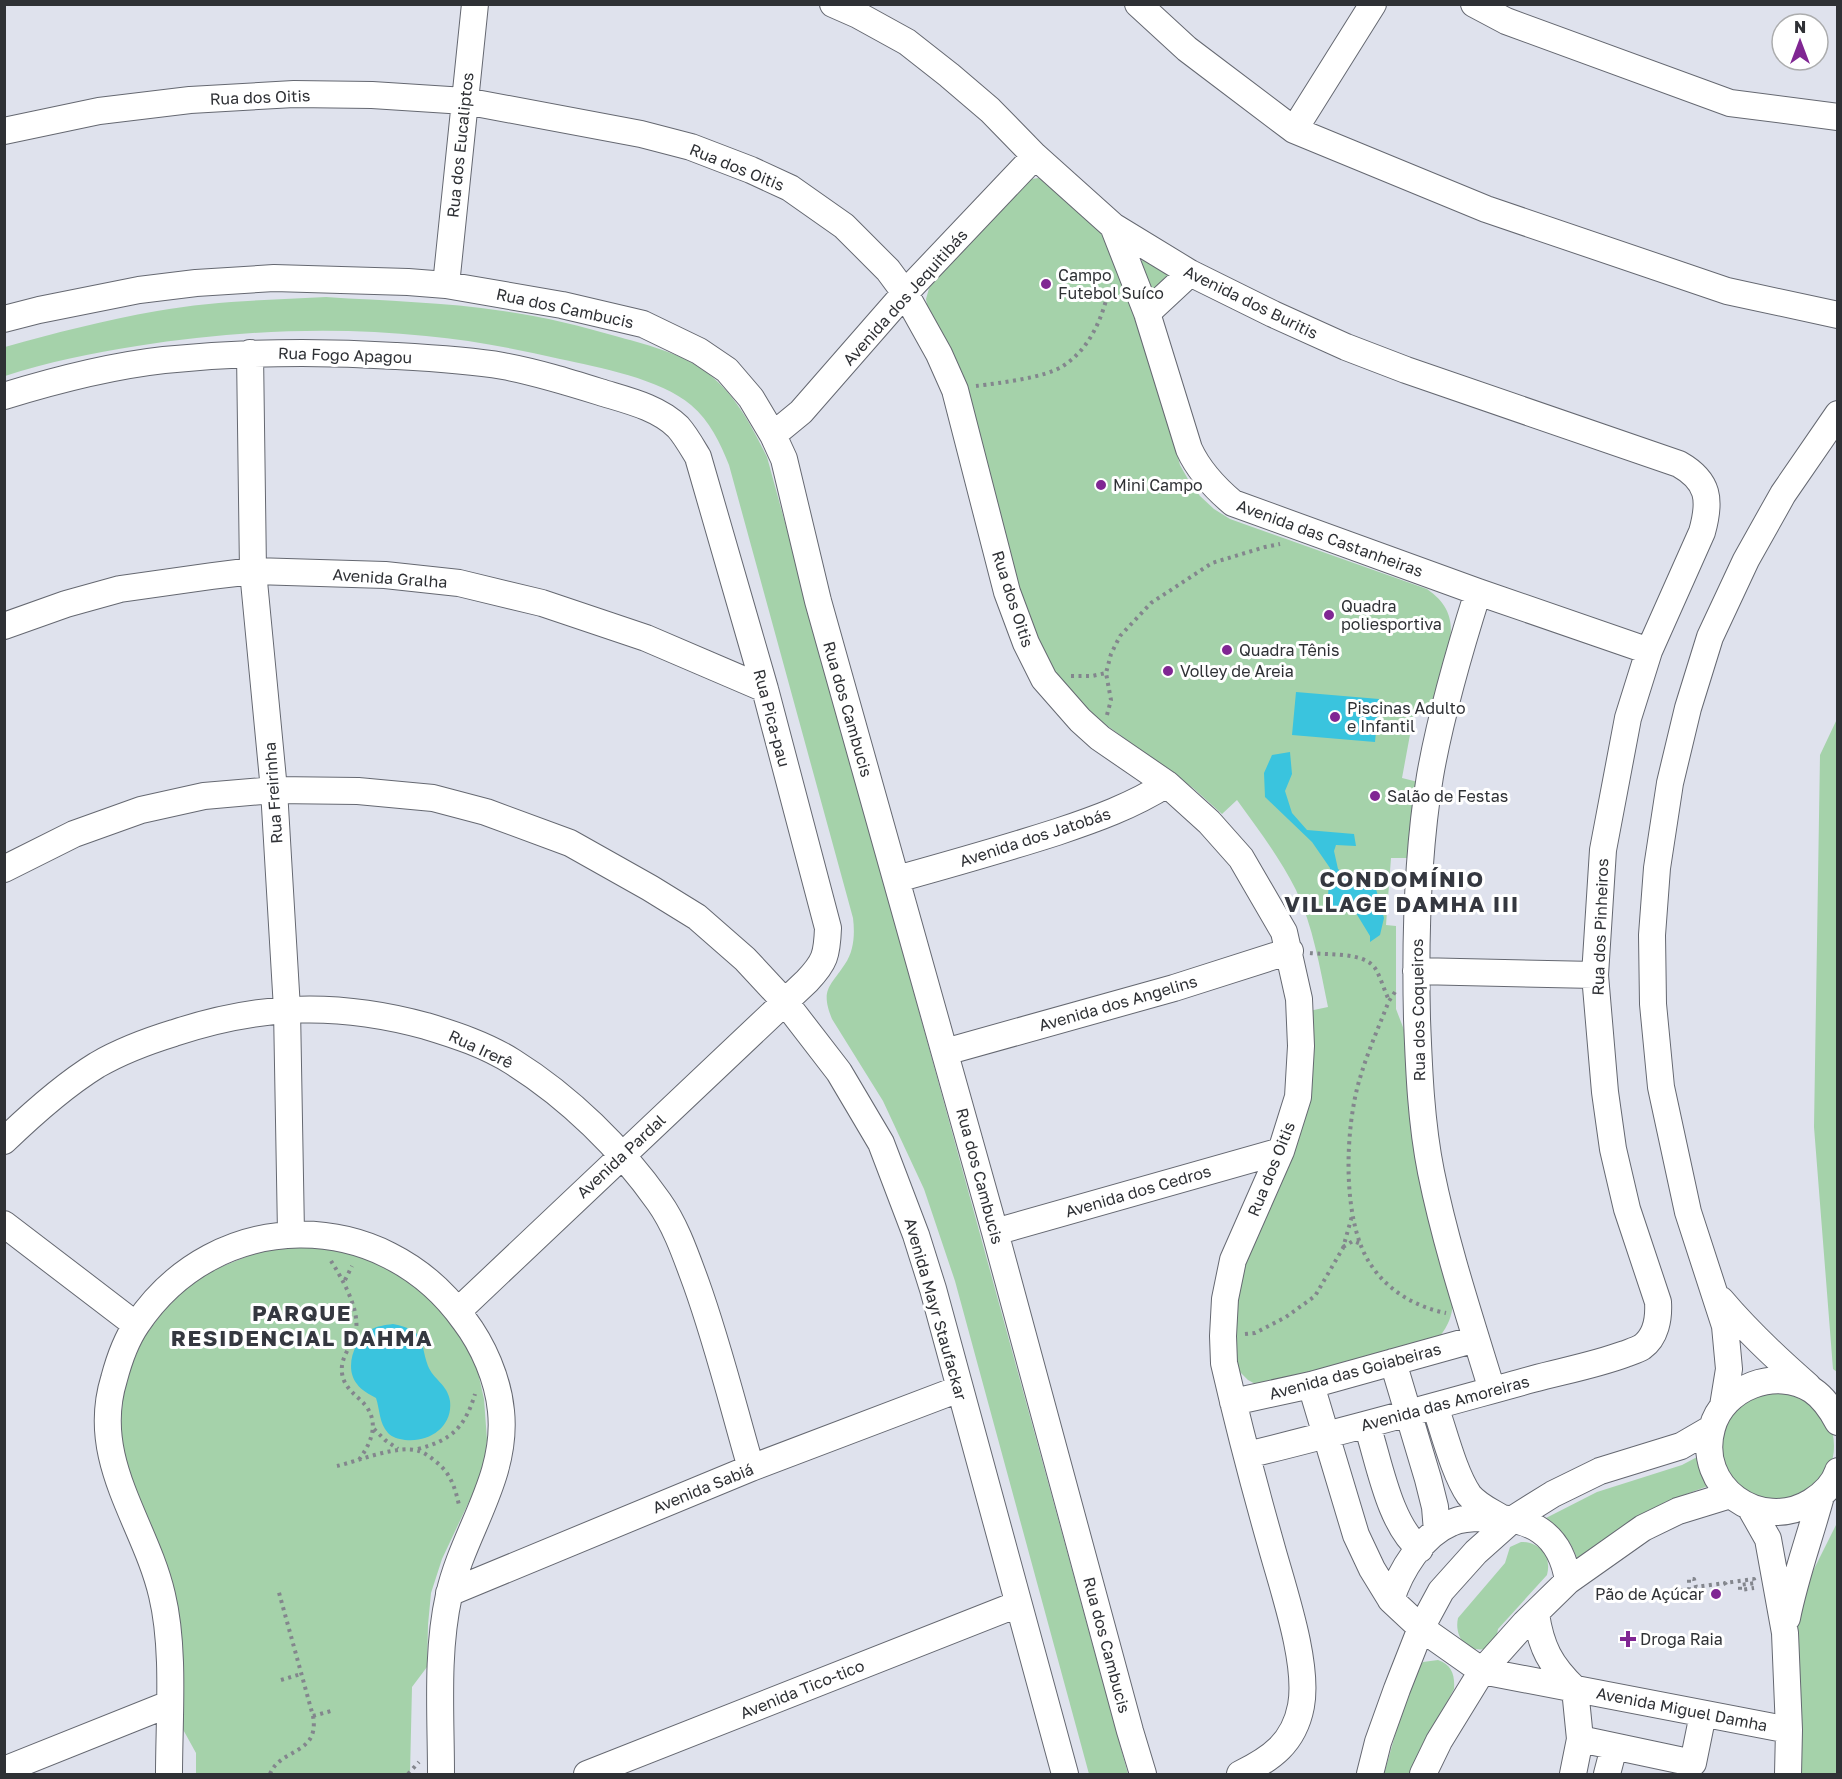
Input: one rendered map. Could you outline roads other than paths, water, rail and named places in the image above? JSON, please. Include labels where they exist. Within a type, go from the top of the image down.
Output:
[{"type":"street","name":"Rua dos Eucaliptos","points":[[446,285],[475,4]]},
{"type":"street","name":"Avenida dos Buritis","points":[[833,4],[907,42],[990,110],[1035,156],[1113,226],[1190,273],[1346,347],[1406,370],[1679,464],[1694,473],[1707,499],[1708,511]]},
{"type":"street","points":[[1138,4],[1187,49],[1294,130],[1486,209],[1705,284],[1727,291],[1838,315]]},
{"type":"street","points":[[1294,130],[1373,4]]},
{"type":"street","points":[[1474,4],[1506,21],[1730,103],[1838,117]]},
{"type":"street","name":"Rua dos Oitis","points":[[4,130],[99,111],[202,99],[294,94],[372,95],[465,101],[641,134],[691,147],[752,170],[790,188],[844,226],[888,270],[905,293],[939,354],[954,390],[1007,592],[1026,643],[1044,680],[1080,720],[1100,738],[1167,784],[1209,822],[1241,858],[1284,932],[1290,951],[1299,999],[1301,1046],[1298,1097],[1281,1151],[1233,1260],[1225,1299],[1223,1336],[1224,1363],[1292,1621],[1303,1689],[1301,1708],[1282,1747],[1261,1763],[1240,1774]]},
{"type":"street","name":"Avenida dos Jequitibás","points":[[773,435],[801,412],[905,293],[1035,156]]},
{"type":"street","name":"Avenida das Castanheiras","points":[[1113,226],[1147,313],[1189,449],[1197,466],[1217,490],[1233,503],[1649,651]]},
{"type":"street","points":[[1147,313],[1190,273]]},
{"type":"street","name":"Rua dos Cambucis","points":[[4,319],[139,290],[196,283],[285,278],[446,285],[562,305],[643,324],[699,351],[727,370],[752,398],[784,459],[818,601],[995,1232],[1143,1774]]},
{"type":"street","name":"Rua Fogo Apagou","points":[[4,396],[97,371],[162,361],[250,353],[347,353],[435,358],[504,366],[630,401],[661,414],[678,427]]},
{"type":"street","name":"Rua Freirinha","points":[[250,353],[253,571],[274,790],[286,1009],[291,1233]]},
{"type":"street","points":[[1788,1774],[1789,1730],[1785,1633],[1768,1539],[1741,1502],[1716,1476],[1709,1452],[1729,1369],[1725,1326],[1688,1212],[1661,1087],[1653,1004],[1652,935],[1657,868],[1670,783],[1688,708],[1710,637],[1746,560],[1782,494],[1838,414]]},
{"type":"street","name":"Rua Pica-pau","points":[[678,427],[698,457],[765,689],[828,928],[827,948],[821,967],[785,1002]]},
{"type":"street","name":"Rua dos Pinheiros","points":[[1642,1347],[1656,1326],[1658,1302],[1627,1209],[1613,1149],[1601,1057],[1595,975],[1603,850],[1628,718],[1649,651],[1702,532],[1708,511]]},
{"type":"street","name":"Avenida Gralha","points":[[4,626],[66,604],[120,589],[253,571],[385,575],[459,584],[542,603],[646,638],[765,689]]},
{"type":"street","name":"Rua dos Coqueiros","points":[[1478,592],[1444,710],[1430,776],[1420,850],[1416,971],[1419,1071],[1431,1171],[1471,1340],[1492,1390]]},
{"type":"street","name":"Avenida dos Jatobás","points":[[897,879],[1024,843],[1101,817],[1133,804],[1167,784]]},
{"type":"street","name":"Avenida Mayr Staufackar","points":[[4,869],[74,834],[141,810],[204,796],[274,790],[358,791],[433,798],[486,812],[570,843],[697,917],[745,958],[785,1002],[839,1072],[881,1143],[923,1256],[1065,1774]]},
{"type":"street","name":"Avenida dos Angelins","points":[[945,1052],[1174,988],[1290,951]]},
{"type":"street","points":[[1416,971],[1595,975]]},
{"type":"street","name":"Avenida Pardal","points":[[458,1311],[785,1002]]},
{"type":"street","name":"Rua Irerê","points":[[4,1141],[43,1104],[98,1065],[148,1041],[209,1021],[245,1013],[286,1009],[340,1011],[396,1018],[463,1037],[512,1061],[569,1103],[621,1155],[660,1204],[685,1252],[709,1320],[751,1468]]},
{"type":"street","name":"Avenida dos Cedros","points":[[995,1232],[1281,1151]]},
{"type":"street","points":[[4,1224],[136,1325]]},
{"type":"street","points":[[169,1774],[169,1632],[162,1593],[117,1478],[110,1446],[108,1414],[112,1383],[136,1325],[157,1298],[180,1276],[207,1258],[236,1245],[291,1233],[332,1236],[364,1244],[393,1256],[420,1274],[458,1311],[478,1339],[494,1379],[501,1411],[501,1453],[493,1480],[463,1551],[449,1593],[443,1632],[441,1774]]},
{"type":"street","points":[[1715,1293],[1743,1327],[1829,1406]]},
{"type":"street","name":"Avenida das Goiabeiras","points":[[1233,1402],[1311,1385],[1471,1340]]},
{"type":"street","name":"Avenida das Amoreiras","points":[[1247,1455],[1325,1437],[1609,1360],[1642,1347]]},
{"type":"street","points":[[1393,1362],[1435,1507],[1428,1540]]},
{"type":"street","points":[[1370,1774],[1393,1700],[1421,1628],[1441,1592],[1507,1518],[1600,1472],[1681,1446],[1717,1417],[1741,1389],[1764,1381],[1789,1381],[1829,1406]]},
{"type":"street","points":[[1311,1385],[1356,1535],[1372,1569],[1391,1600],[1421,1628],[1482,1671]]},
{"type":"street","name":"Avenida Sabiá","points":[[449,1593],[751,1468],[959,1389]]},
{"type":"street","points":[[1436,1406],[1455,1465],[1469,1494],[1479,1504],[1545,1534],[1557,1547],[1565,1563],[1568,1581]]},
{"type":"street","points":[[1367,1425],[1398,1520],[1407,1536],[1428,1540]]},
{"type":"street","points":[[1423,1774],[1438,1741],[1482,1671],[1568,1581],[1643,1528],[1678,1511],[1741,1502],[1775,1513],[1800,1509],[1833,1480]]},
{"type":"street","points":[[1785,1633],[1791,1595],[1833,1480]]},
{"type":"street","points":[[1391,1600],[1396,1582],[1428,1540],[1452,1522],[1467,1519],[1507,1518]]},
{"type":"street","name":"Avenida Tico-tico","points":[[587,1774],[1018,1604]]},
{"type":"street","name":"Avenida Miguel Damha","points":[[1536,1614],[1547,1656],[1559,1674],[1575,1689]]},
{"type":"street","name":"Avenida Miguel Damha","points":[[1482,1671],[1789,1730]]},
{"type":"street","points":[[1574,1774],[1580,1739],[1575,1689]]},
{"type":"street","points":[[4,1770],[169,1704]]},
{"type":"street","points":[[1580,1739],[1692,1769],[1703,1714]]},
{"type":"street","points":[[1607,1774],[1624,1749]]},
{"type":"street","points":[[1624,1749],[1645,1771],[1645,1774]]},
{"type":"water","name":"Piscinas Adulto e Infantil","points":[[1296,692],[1379,699],[1375,742],[1292,735]]},
{"type":"water","points":[[1290,752],[1292,774],[1285,791],[1292,813],[1307,830],[1354,834],[1356,846],[1336,845],[1334,851],[1338,869],[1349,877],[1361,879],[1376,889],[1384,918],[1380,935],[1370,942],[1370,936],[1356,913],[1334,910],[1328,896],[1330,868],[1312,842],[1265,797],[1264,773],[1272,755]]},
{"type":"water","points":[[393,1324],[417,1334],[430,1371],[449,1395],[448,1418],[438,1431],[423,1439],[405,1440],[395,1438],[390,1434],[383,1425],[376,1398],[357,1384],[351,1370],[355,1347],[359,1340],[373,1329]]},
{"type":"place","name":"Campo Futebol Suíco","points":[[1046,284]]},
{"type":"place","name":"Mini Campo","points":[[1101,485]]},
{"type":"place","name":"Quadra poliesportiva","points":[[1329,615]]},
{"type":"place","name":"Quadra Tênis","points":[[1227,650]]},
{"type":"place","name":"Volley de Areia","points":[[1168,671]]},
{"type":"place","name":"Piscinas Adulto e Infantil","points":[[1335,717]]},
{"type":"place","name":"Salão de Festas","points":[[1375,796]]},
{"type":"place","name":"Pão de Açúcar","points":[[1716,1594]]},
{"type":"place","name":"Droga Raia","points":[[1628,1639]]},
{"type":"district","name":"CONDOMÍNIO VILLAGE DAMHA III","points":[[1402,892]]},
{"type":"district","name":"PARQUE RESIDENCIAL DAHMA","points":[[302,1326]]}]
